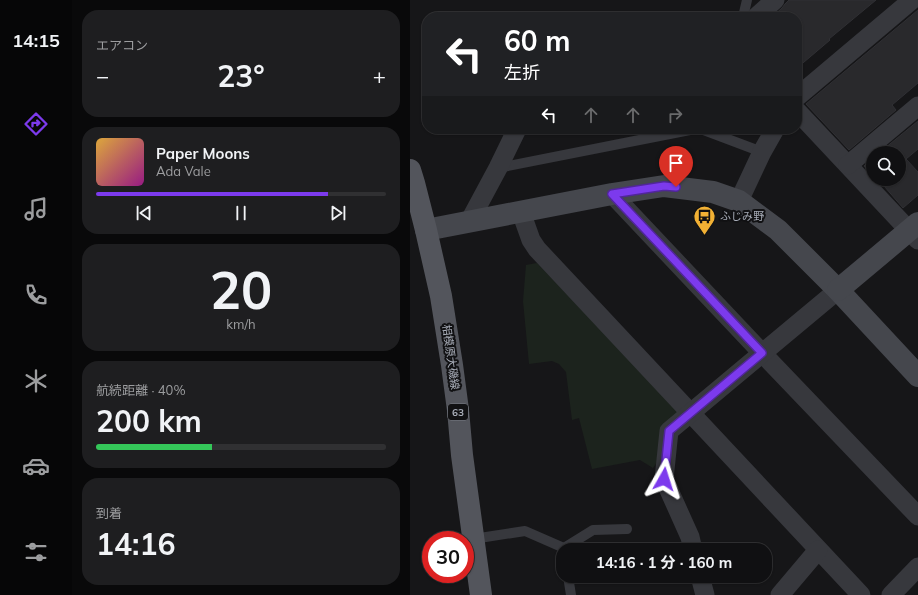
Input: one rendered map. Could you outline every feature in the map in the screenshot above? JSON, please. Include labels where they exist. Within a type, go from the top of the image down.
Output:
[{"type":"main road","name":"相模原大磯線","points":[[410,170],[426,230],[441,296],[458,410],[472,531]]},
{"type":"main road","name":"相模原大磯線","points":[[474,546],[481,595]]},
{"type":"street","points":[[762,12],[776,0]]},
{"type":"street","points":[[802,93],[912,0]]},
{"type":"street","points":[[848,165],[918,106]]},
{"type":"street","points":[[691,543],[664,479],[669,431],[838,290],[915,231],[848,165],[802,116]]},
{"type":"street","points":[[469,222],[515,134]]},
{"type":"street","points":[[740,201],[762,152],[772,134]]},
{"type":"street","points":[[426,230],[612,194],[664,186],[713,192],[740,201],[778,230],[838,290],[918,376]]},
{"type":"street","points":[[612,194],[918,516]]},
{"type":"street","points":[[521,212],[531,240],[537,249],[861,595]]},
{"type":"street","points":[[780,595],[818,550]]},
{"type":"street","points":[[891,595],[918,567]]},
{"type":"street","points":[[702,583],[705,595]]},
{"type":"lane","points":[[744,12],[747,0]]},
{"type":"lane","points":[[498,168],[670,134]]},
{"type":"lane","points":[[714,134],[762,152]]},
{"type":"lane","points":[[573,543],[593,530],[627,529]]},
{"type":"lane","points":[[474,539],[525,531],[556,545]]},
{"type":"lane","points":[[569,583],[571,595]]},
{"type":"shaded area","points":[[537,263],[680,412],[658,461],[653,468],[640,460],[592,469],[579,418],[572,420],[566,372],[559,364],[552,361],[529,364],[523,301],[526,265]]},
{"type":"building","points":[[789,0],[876,0],[802,64],[802,12],[778,12]]},
{"type":"building","points":[[918,10],[918,83],[892,105],[896,110],[849,150],[806,104]]},
{"type":"building","points":[[918,121],[918,149],[906,159],[906,146],[888,146]]},
{"type":"building","points":[[906,159],[918,172],[918,195],[903,208],[884,186],[906,186]]},
{"type":"place","name":"ふじみ野","points":[[704,236]]},
{"type":"route","points":[[664,479],[669,431],[762,353],[612,194],[664,186],[676,187]]}]
